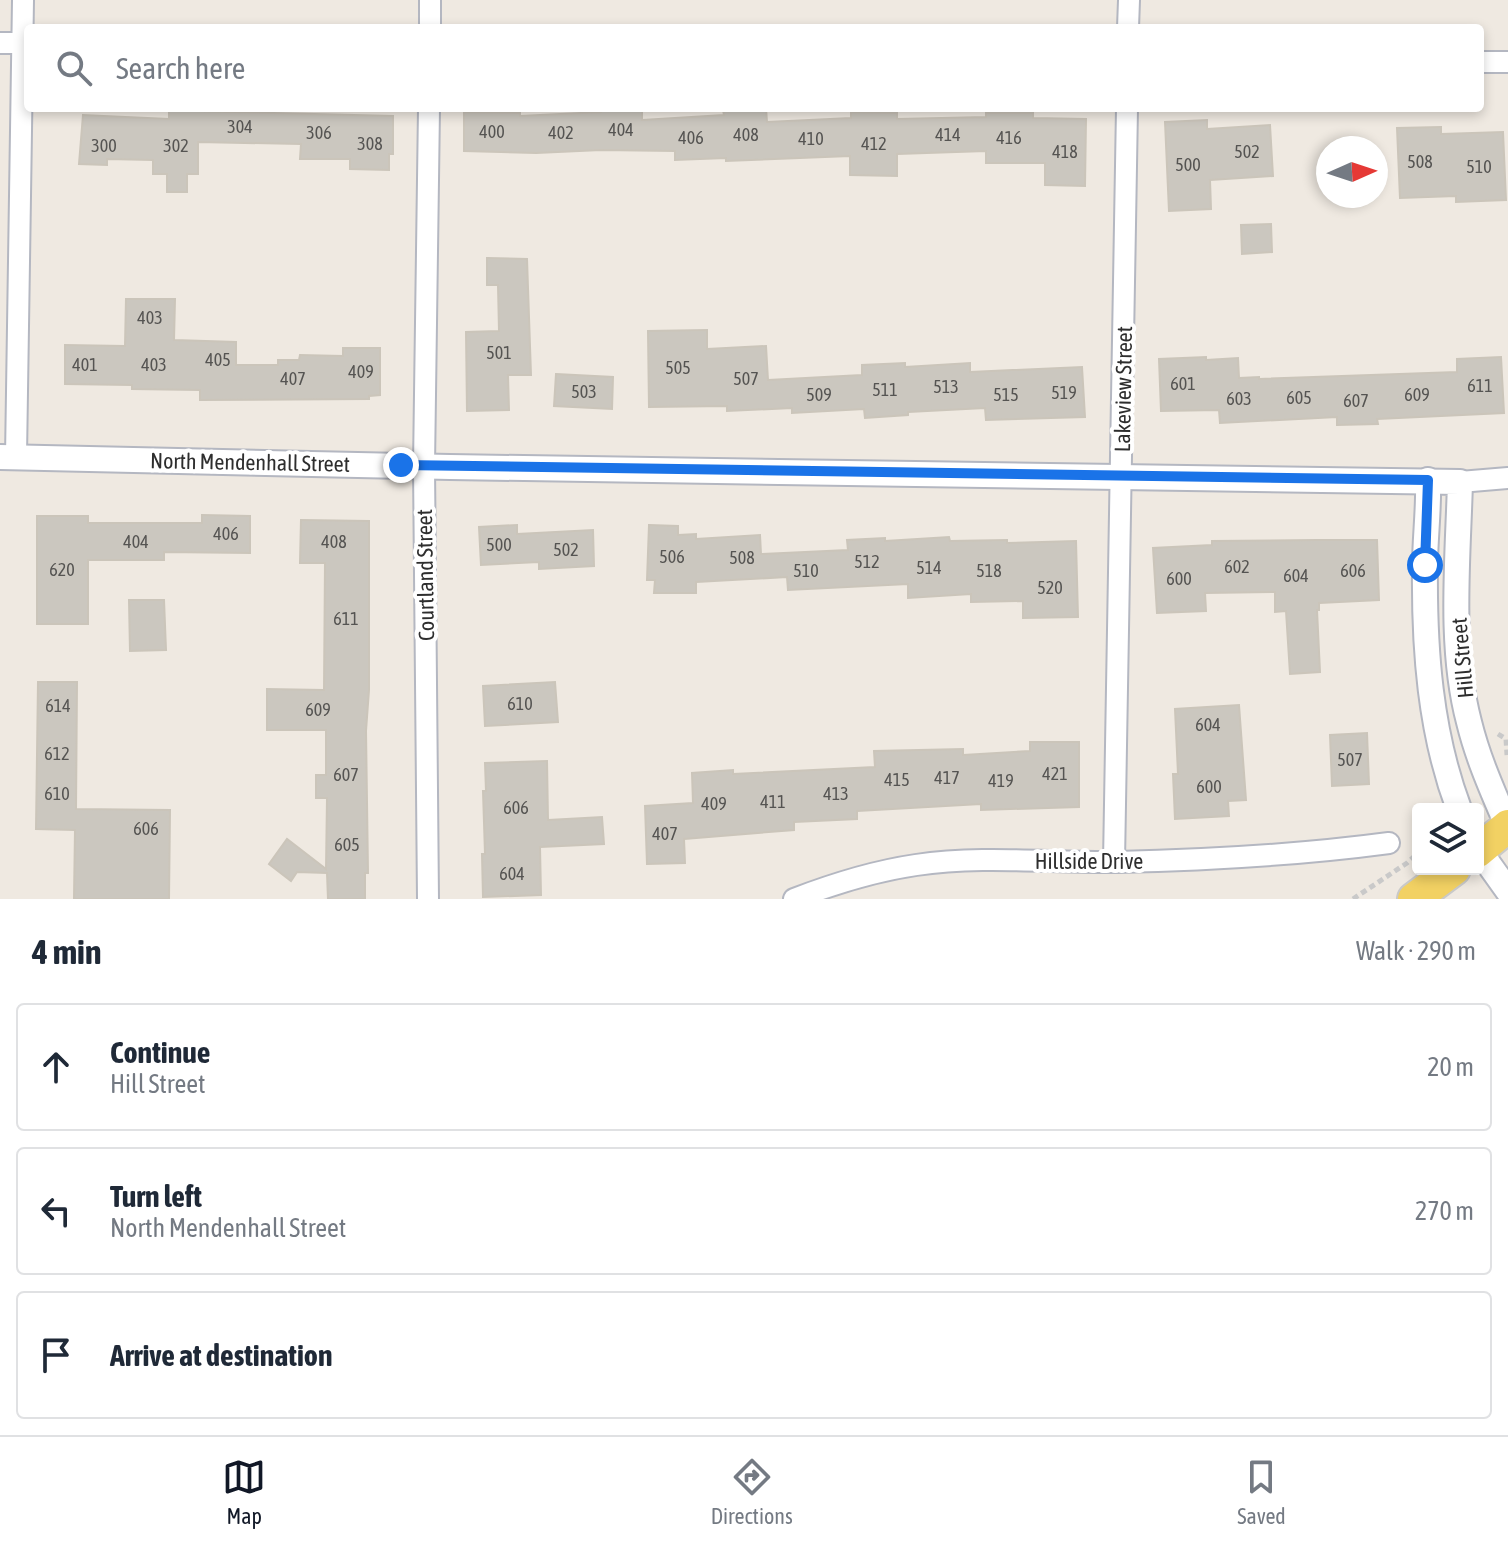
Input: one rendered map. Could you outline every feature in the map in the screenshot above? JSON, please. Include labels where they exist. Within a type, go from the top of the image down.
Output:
[{"type":"main road","points":[[1484,845],[1508,826]]},
{"type":"main road","points":[[1414,899],[1446,875]]},
{"type":"street","points":[[23,0],[24,24]]},
{"type":"street","points":[[430,0],[430,24]]},
{"type":"street","points":[[1128,24],[1129,0]]},
{"type":"street","points":[[0,43],[24,43]]},
{"type":"street","points":[[1484,62],[1508,62]]},
{"type":"street","points":[[8,457],[24,67]]},
{"type":"street","name":"Courtland Street","points":[[428,899],[424,466],[429,112]]},
{"type":"street","name":"Lakeview Street","points":[[1114,862],[1127,112]]},
{"type":"street","name":"North Mendenhall Street","points":[[8,457],[1460,482],[1508,478]]},
{"type":"street","name":"Hill Street","points":[[1428,480],[1425,565],[1430,697],[1447,777],[1457,803]]},
{"type":"street","name":"Hill Street","points":[[1460,482],[1460,672],[1468,720],[1481,762],[1508,826]]},
{"type":"street","name":"Hillside Drive","points":[[794,899],[831,885],[916,865],[961,861],[1114,862],[1313,853],[1389,843]]},
{"type":"street","points":[[1484,858],[1508,891]]},
{"type":"path","points":[[1353,899],[1412,858]]},
{"type":"building","points":[[169,112],[393,116],[393,154],[389,154],[389,170],[350,169],[350,159],[300,159],[301,144],[198,142],[198,174],[187,174],[187,192],[167,192],[167,174],[153,174],[153,160],[107,159],[107,165],[79,164],[83,115],[169,119]]},
{"type":"building","points":[[464,112],[520,113],[520,116],[642,112],[642,120],[724,115],[723,112],[766,112],[767,122],[851,118],[851,112],[897,113],[897,119],[1033,113],[1033,118],[1086,119],[1085,186],[1045,185],[1045,163],[986,163],[986,151],[897,154],[897,176],[850,175],[850,156],[726,161],[726,158],[675,160],[675,151],[464,151]]},
{"type":"building","points":[[1207,120],[1207,129],[1270,125],[1273,176],[1210,180],[1211,209],[1169,211],[1165,122]]},
{"type":"building","points":[[1441,127],[1441,134],[1503,132],[1506,200],[1456,202],[1456,196],[1400,198],[1397,128]]},
{"type":"building","points":[[1271,224],[1272,252],[1242,254],[1241,225]]},
{"type":"building","points":[[487,258],[527,259],[531,375],[508,375],[509,410],[467,411],[466,332],[499,331],[498,285],[487,285]]},
{"type":"building","points":[[126,299],[175,299],[174,340],[236,342],[236,365],[278,365],[278,360],[299,360],[300,355],[343,356],[343,348],[380,348],[380,395],[369,396],[369,399],[200,400],[200,390],[65,384],[65,345],[125,346]]},
{"type":"building","points":[[707,330],[707,349],[766,346],[768,380],[862,375],[862,365],[905,363],[905,367],[970,363],[970,372],[1082,367],[1085,417],[986,420],[985,408],[908,412],[908,415],[865,418],[864,409],[792,413],[792,408],[727,411],[727,406],[649,407],[648,331]]},
{"type":"building","points":[[1206,357],[1206,360],[1238,358],[1239,378],[1259,379],[1457,372],[1457,359],[1501,357],[1504,413],[1377,419],[1378,424],[1337,425],[1337,417],[1220,423],[1219,410],[1161,411],[1159,359]]},
{"type":"building","points":[[556,374],[613,377],[612,409],[554,406]]},
{"type":"building","points":[[202,515],[250,516],[250,553],[164,552],[164,560],[88,560],[88,624],[37,624],[37,516],[88,516],[88,523],[202,523]]},
{"type":"building","points":[[301,520],[369,521],[369,690],[366,731],[368,873],[365,873],[365,899],[328,899],[327,873],[297,872],[291,881],[269,864],[287,839],[326,869],[327,798],[316,798],[316,775],[326,775],[326,730],[267,730],[267,689],[324,690],[325,563],[300,563]]},
{"type":"building","points":[[517,525],[517,534],[593,530],[594,566],[539,569],[539,562],[481,565],[479,527]]},
{"type":"building","points":[[649,525],[678,526],[678,535],[696,534],[696,539],[760,535],[761,554],[848,550],[847,540],[885,538],[885,541],[949,537],[950,541],[1007,540],[1007,543],[1076,541],[1078,617],[1023,618],[1023,601],[971,602],[971,594],[908,598],[908,584],[788,590],[787,577],[696,582],[696,593],[654,593],[655,580],[647,580]]},
{"type":"building","points":[[1377,540],[1379,600],[1319,603],[1320,672],[1290,674],[1286,611],[1275,612],[1275,592],[1205,593],[1206,611],[1157,613],[1153,548],[1212,545],[1212,541]]},
{"type":"building","points":[[129,600],[164,600],[166,650],[130,651]]},
{"type":"building","points":[[38,682],[77,682],[76,809],[170,810],[169,899],[74,899],[75,830],[36,829]]},
{"type":"building","points":[[555,682],[558,722],[485,726],[483,686]]},
{"type":"building","points":[[1239,705],[1246,800],[1228,801],[1229,816],[1175,819],[1173,774],[1178,774],[1175,709]]},
{"type":"building","points":[[1367,733],[1369,784],[1332,786],[1330,735]]},
{"type":"building","points":[[1030,742],[1079,742],[1079,807],[981,810],[981,804],[857,811],[857,819],[794,822],[794,830],[684,839],[685,863],[647,864],[645,806],[693,803],[692,773],[875,767],[874,751],[963,749],[963,755],[1030,751]]},
{"type":"building","points":[[547,761],[548,820],[602,817],[604,844],[540,847],[541,895],[483,897],[485,763]]},
{"type":"route","points":[[401,465],[1428,480],[1425,565]]}]
